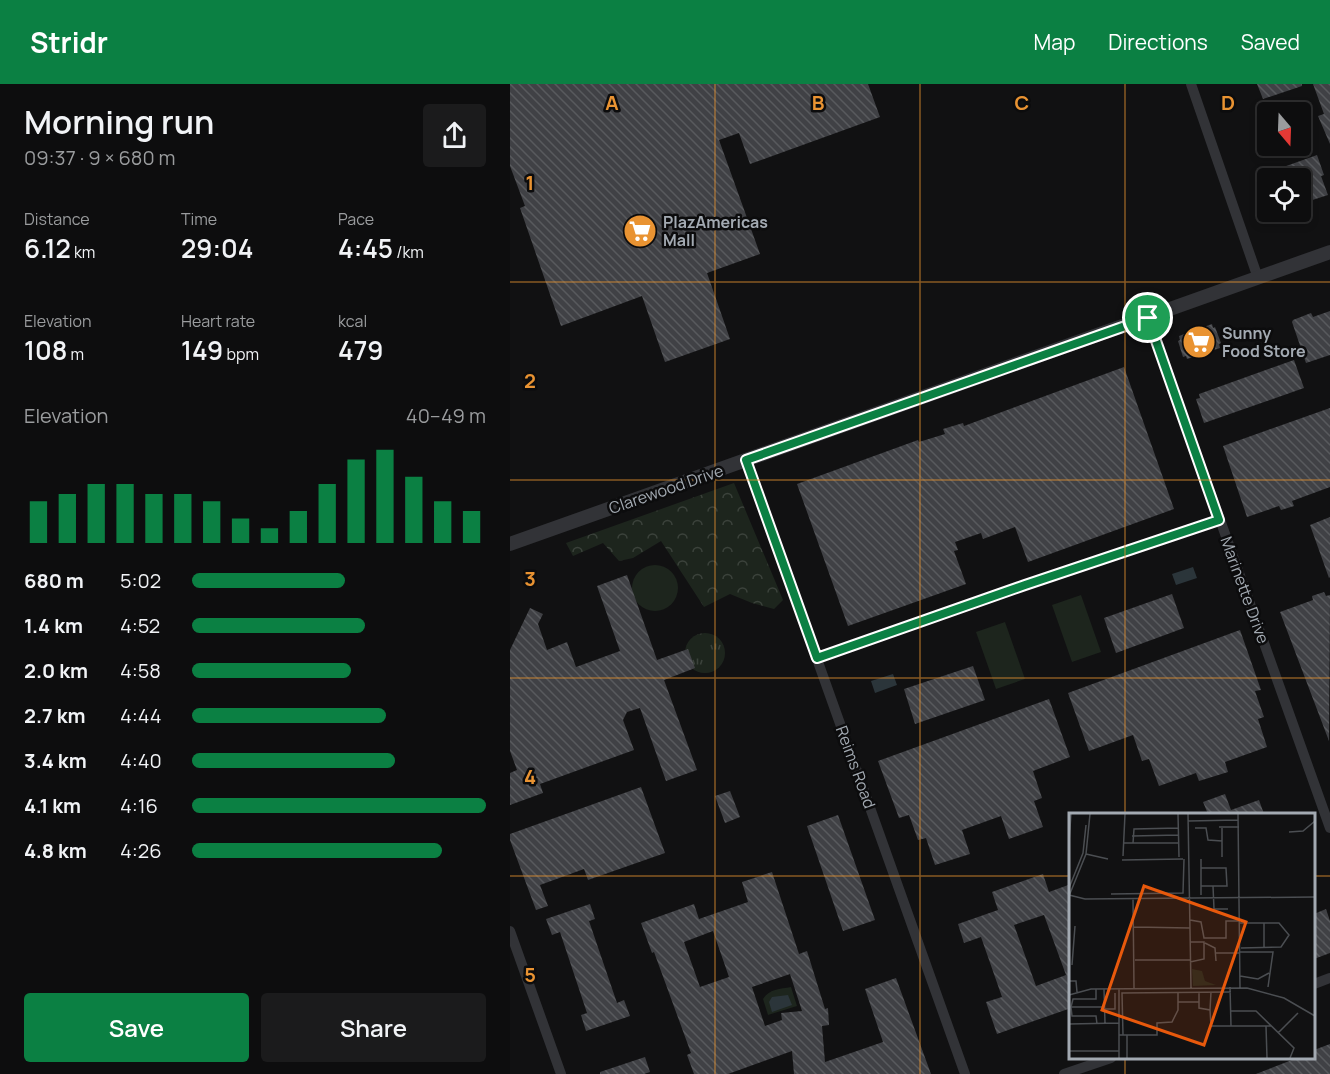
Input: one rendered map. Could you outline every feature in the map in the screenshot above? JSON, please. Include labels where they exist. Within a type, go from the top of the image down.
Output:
[{"type":"street","points":[[1191,84],[1258,278]]},
{"type":"street","name":"Clarewood Drive","points":[[510,544],[1330,252]]},
{"type":"street","name":"Marinette Drive","points":[[1148,318],[1330,828]]},
{"type":"street","name":"Reims Road","points":[[746,460],[965,1074]]},
{"type":"street","points":[[817,658],[1219,520]]},
{"type":"street","points":[[510,931],[561,1074]]},
{"type":"street","points":[[1315,984],[1330,978]]},
{"type":"street","points":[[1064,1074],[1108,1059]]},
{"type":"green space","points":[[734,483],[783,600],[774,609],[730,594],[704,607],[661,541],[633,558],[619,561],[603,543],[573,556],[566,543]]},
{"type":"green space","points":[[655,565],[671,572],[678,588],[671,604],[655,611],[639,604],[632,588],[639,572]]},
{"type":"green space","points":[[1081,595],[1101,652],[1072,662],[1052,605]]},
{"type":"green space","points":[[1005,622],[1025,679],[996,689],[976,632]]},
{"type":"green space","points":[[705,633],[713,634],[719,639],[724,645],[724,661],[719,667],[713,672],[705,673],[697,672],[691,667],[686,661],[685,653],[686,645],[691,639],[697,634]]},
{"type":"green space","points":[[791,987],[797,1006],[768,1015],[763,999],[765,996],[775,990]]},
{"type":"shaded area","points":[[1193,567],[1197,578],[1176,585],[1172,574]]},
{"type":"shaded area","points":[[893,674],[897,685],[875,693],[871,681]]},
{"type":"shaded area","points":[[788,995],[792,1005],[772,1012],[769,1002],[772,997]]},
{"type":"building","name":"PlazAmericas Mall","points":[[510,84],[868,84],[880,117],[750,164],[739,133],[719,140],[760,254],[707,273],[730,339],[665,362],[642,296],[561,326],[520,208],[525,206],[510,166]]},
{"type":"building","points":[[1257,84],[1302,84],[1302,86],[1263,99]]},
{"type":"building","points":[[1313,84],[1330,84],[1330,144],[1318,116],[1324,114]]},
{"type":"building","points":[[1317,155],[1328,195],[1311,200],[1311,168],[1281,168]]},
{"type":"building","points":[[1330,311],[1330,355],[1306,363],[1292,322],[1311,313],[1313,317]]},
{"type":"building","name":"Sunny Food Store","points":[[1212,324],[1221,343],[1220,348],[1187,359],[1186,356],[1183,357],[1178,341],[1179,336]]},
{"type":"building","points":[[1294,360],[1304,388],[1204,423],[1196,399],[1200,398],[1199,394]]},
{"type":"building","points":[[1124,367],[1174,509],[1028,562],[1015,527],[983,539],[981,533],[955,542],[958,550],[954,551],[966,584],[848,626],[797,484],[918,440],[919,442],[945,434],[943,429],[963,423],[964,426]]},
{"type":"building","points":[[1330,408],[1330,487],[1292,501],[1294,506],[1281,510],[1279,506],[1247,517],[1223,446]]},
{"type":"building","points":[[1330,517],[1330,577],[1329,578],[1310,525]]},
{"type":"building","points":[[627,575],[657,660],[688,649],[695,668],[664,680],[697,770],[666,781],[640,708],[627,712],[623,720],[634,750],[540,784],[543,793],[510,805],[510,773],[517,770],[510,751],[510,650],[530,608],[543,614],[538,624],[547,650],[567,642],[576,667],[620,651],[597,586]]},
{"type":"building","points":[[1324,592],[1326,596],[1330,595],[1329,741],[1280,612],[1313,600],[1312,596]]},
{"type":"building","points":[[1172,594],[1184,628],[1116,653],[1104,618]]},
{"type":"building","points":[[1240,630],[1261,690],[1255,691],[1264,717],[1258,719],[1267,747],[1225,762],[1228,772],[1199,781],[1196,773],[1159,786],[1149,759],[1142,761],[1133,735],[1089,751],[1068,693]]},
{"type":"building","points":[[973,666],[985,700],[915,724],[904,689]]},
{"type":"building","points":[[1049,699],[1070,757],[1033,771],[1042,798],[1034,801],[1043,827],[1009,839],[1001,816],[962,830],[970,854],[935,865],[926,838],[918,840],[909,815],[899,818],[878,761]]},
{"type":"building","points":[[641,787],[665,853],[588,880],[584,869],[540,885],[548,906],[536,910],[510,840],[510,834]]},
{"type":"building","points":[[730,791],[740,817],[725,823],[715,796]]},
{"type":"building","points":[[1225,794],[1231,810],[1259,800],[1264,813],[1208,813],[1203,802]]},
{"type":"building","points":[[838,815],[875,920],[843,931],[807,826]]},
{"type":"building","points":[[772,872],[799,954],[807,951],[825,1009],[828,1008],[829,1025],[822,1026],[825,1062],[883,1042],[865,989],[896,978],[931,1074],[794,1074],[792,1051],[728,1074],[694,1074],[687,1055],[691,1053],[641,923],[694,904],[699,919],[748,902],[742,882]],"holes":[[[713,931],[729,977],[700,987],[684,942]],[[790,974],[802,1011],[781,1013],[782,1020],[765,1026],[752,987]]]},
{"type":"building","points":[[1043,874],[1049,892],[1069,885],[1069,1009],[997,1034],[986,1002],[1002,997],[981,937],[964,943],[958,924],[998,910],[992,892]],"holes":[[[1044,915],[1066,975],[1036,986],[1014,925]]]},
{"type":"building","points":[[590,904],[595,919],[589,921],[617,1003],[624,1000],[630,1016],[586,1031],[581,1015],[587,1013],[560,932],[552,935],[546,919]]},
{"type":"building","points":[[1326,909],[1330,921],[1330,953],[1315,959],[1315,914]]},
{"type":"building","points":[[1330,1044],[1330,1074],[1256,1074],[1294,1059],[1315,1059],[1315,1050]]},
{"type":"building","points":[[645,1057],[650,1072],[600,1074],[600,1072]]},
{"type":"place","name":"PlazAmericas Mall","points":[[640,231]]},
{"type":"place","name":"Sunny Food Store","points":[[1199,342]]},
{"type":"route","points":[[1148,318],[1219,520],[817,658],[746,460],[1148,318]]}]
